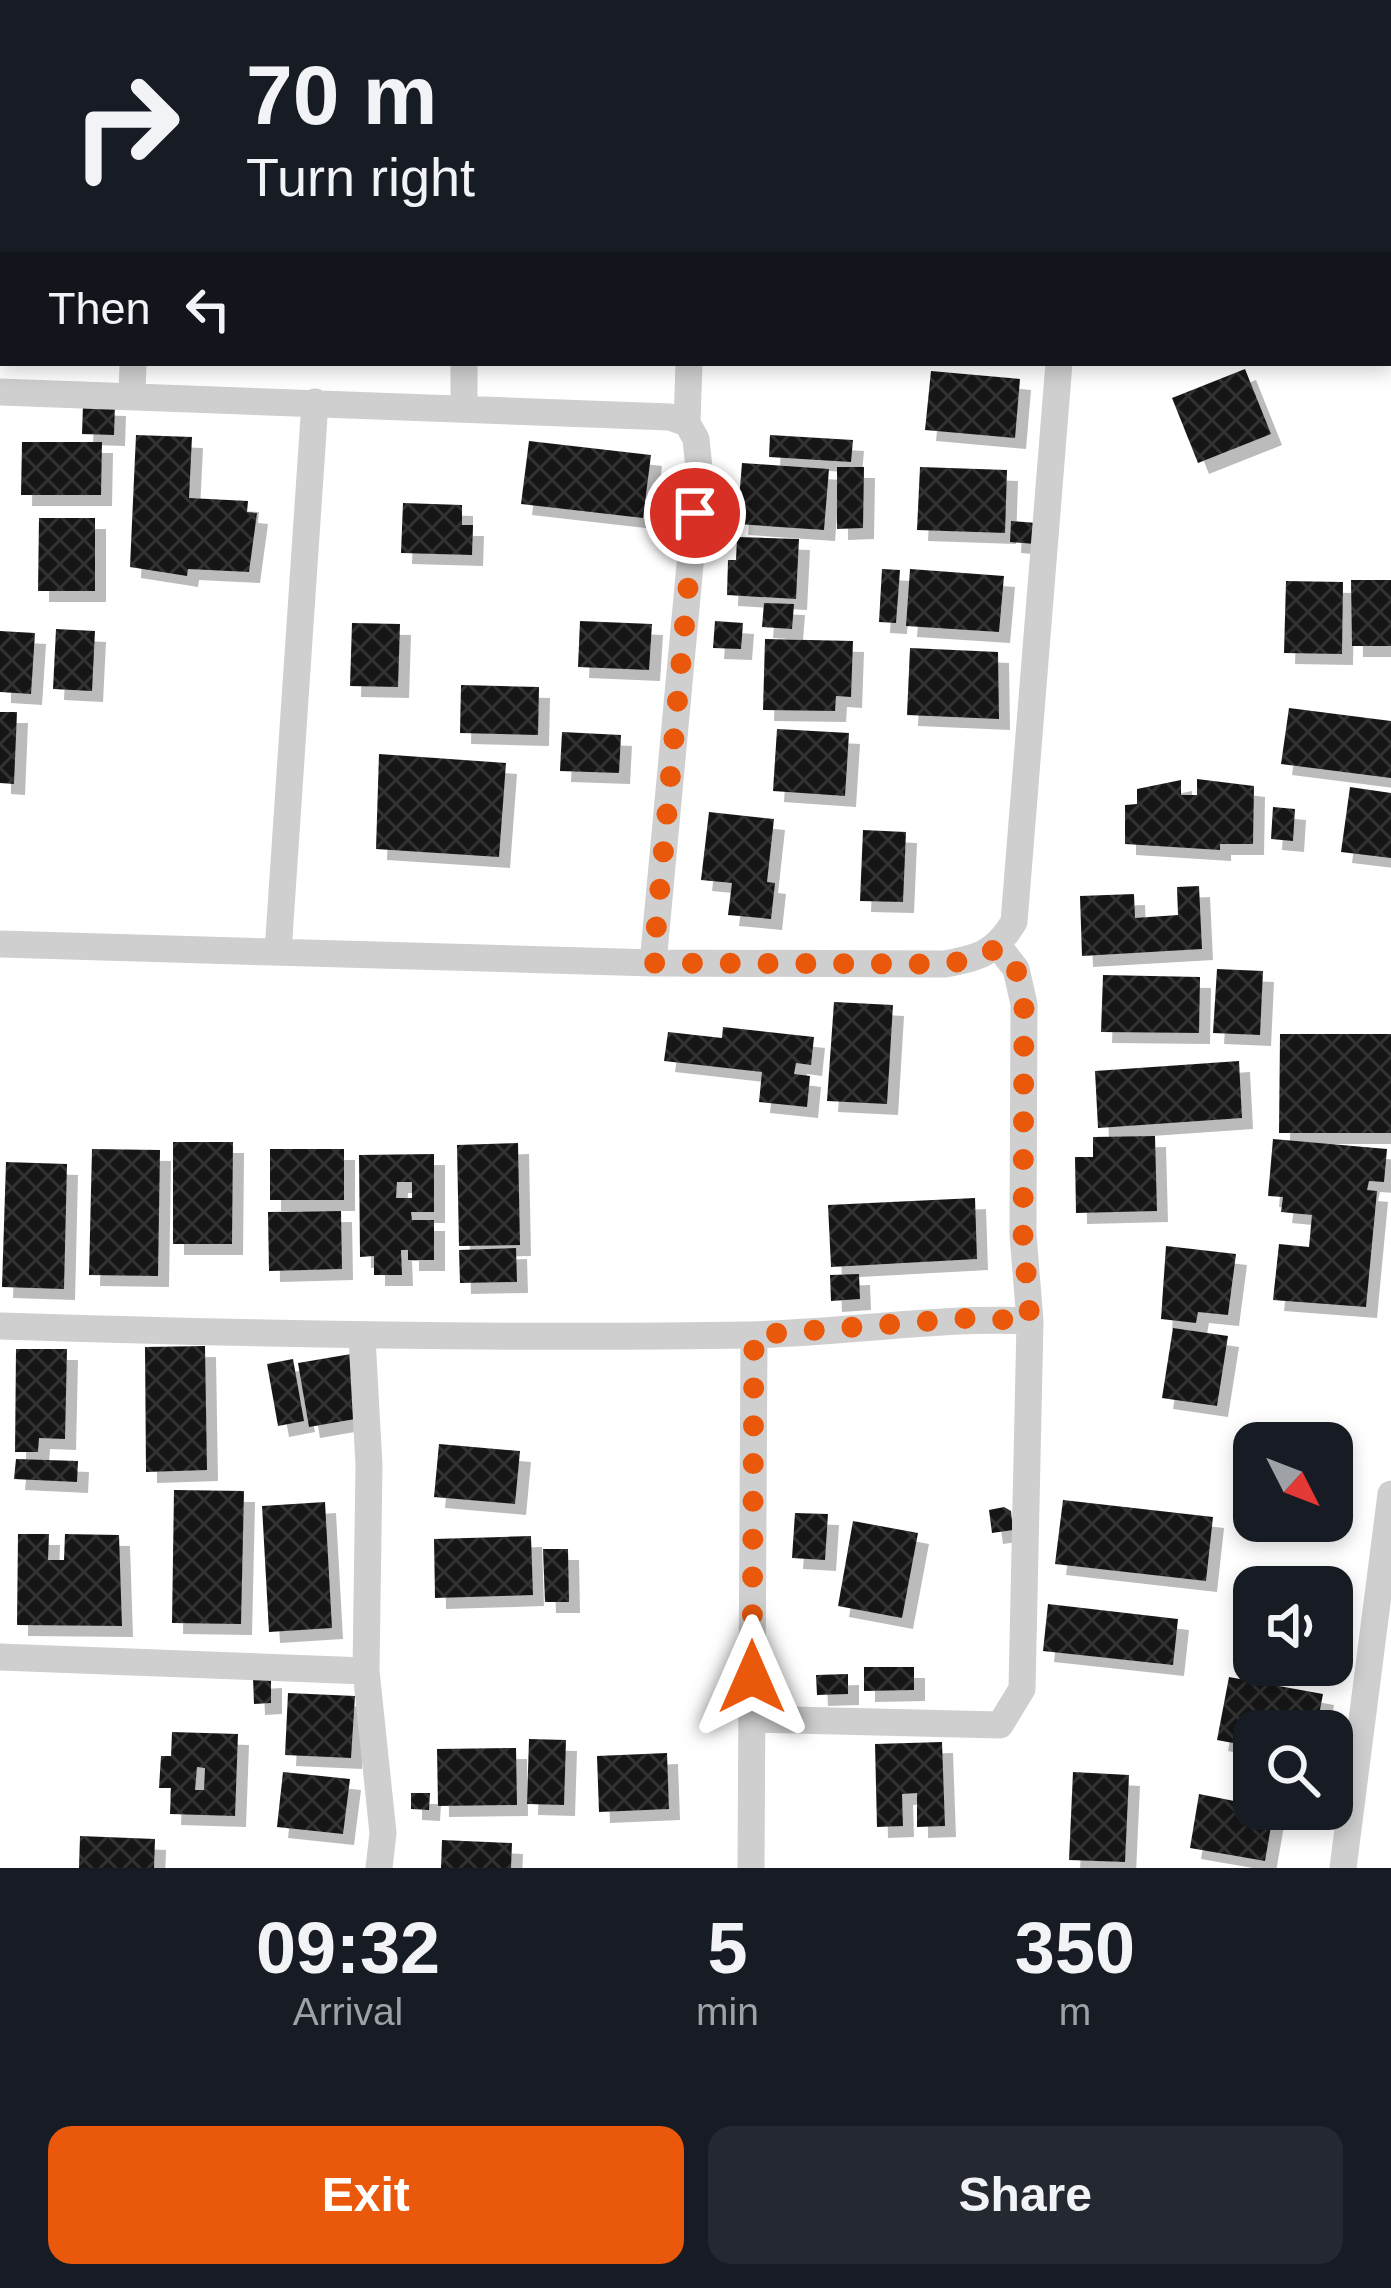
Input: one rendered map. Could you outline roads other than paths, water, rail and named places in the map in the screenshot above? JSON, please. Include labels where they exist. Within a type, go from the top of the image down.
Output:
[{"type":"street","points":[[132,396],[133,366]]},
{"type":"street","points":[[464,366],[464,407]]},
{"type":"street","points":[[653,963],[699,468],[696,439],[688,423],[689,366]]},
{"type":"street","points":[[0,944],[653,963],[945,964],[979,958],[999,947],[1013,922],[1059,366]]},
{"type":"street","points":[[0,392],[464,407],[670,417],[688,423]]},
{"type":"street","points":[[278,952],[315,402]]},
{"type":"street","points":[[752,1720],[1000,1725],[1022,1689],[1030,1321],[1023,1235],[1024,1004],[1016,969],[999,947]]},
{"type":"street","points":[[0,1326],[362,1338],[754,1335],[970,1318],[1030,1321]]},
{"type":"street","points":[[751,1868],[754,1335]]},
{"type":"street","points":[[362,1338],[369,1465],[366,1671],[383,1833],[379,1868]]},
{"type":"street","points":[[1343,1868],[1391,1494]]},
{"type":"street","points":[[0,1657],[366,1671]]}]
